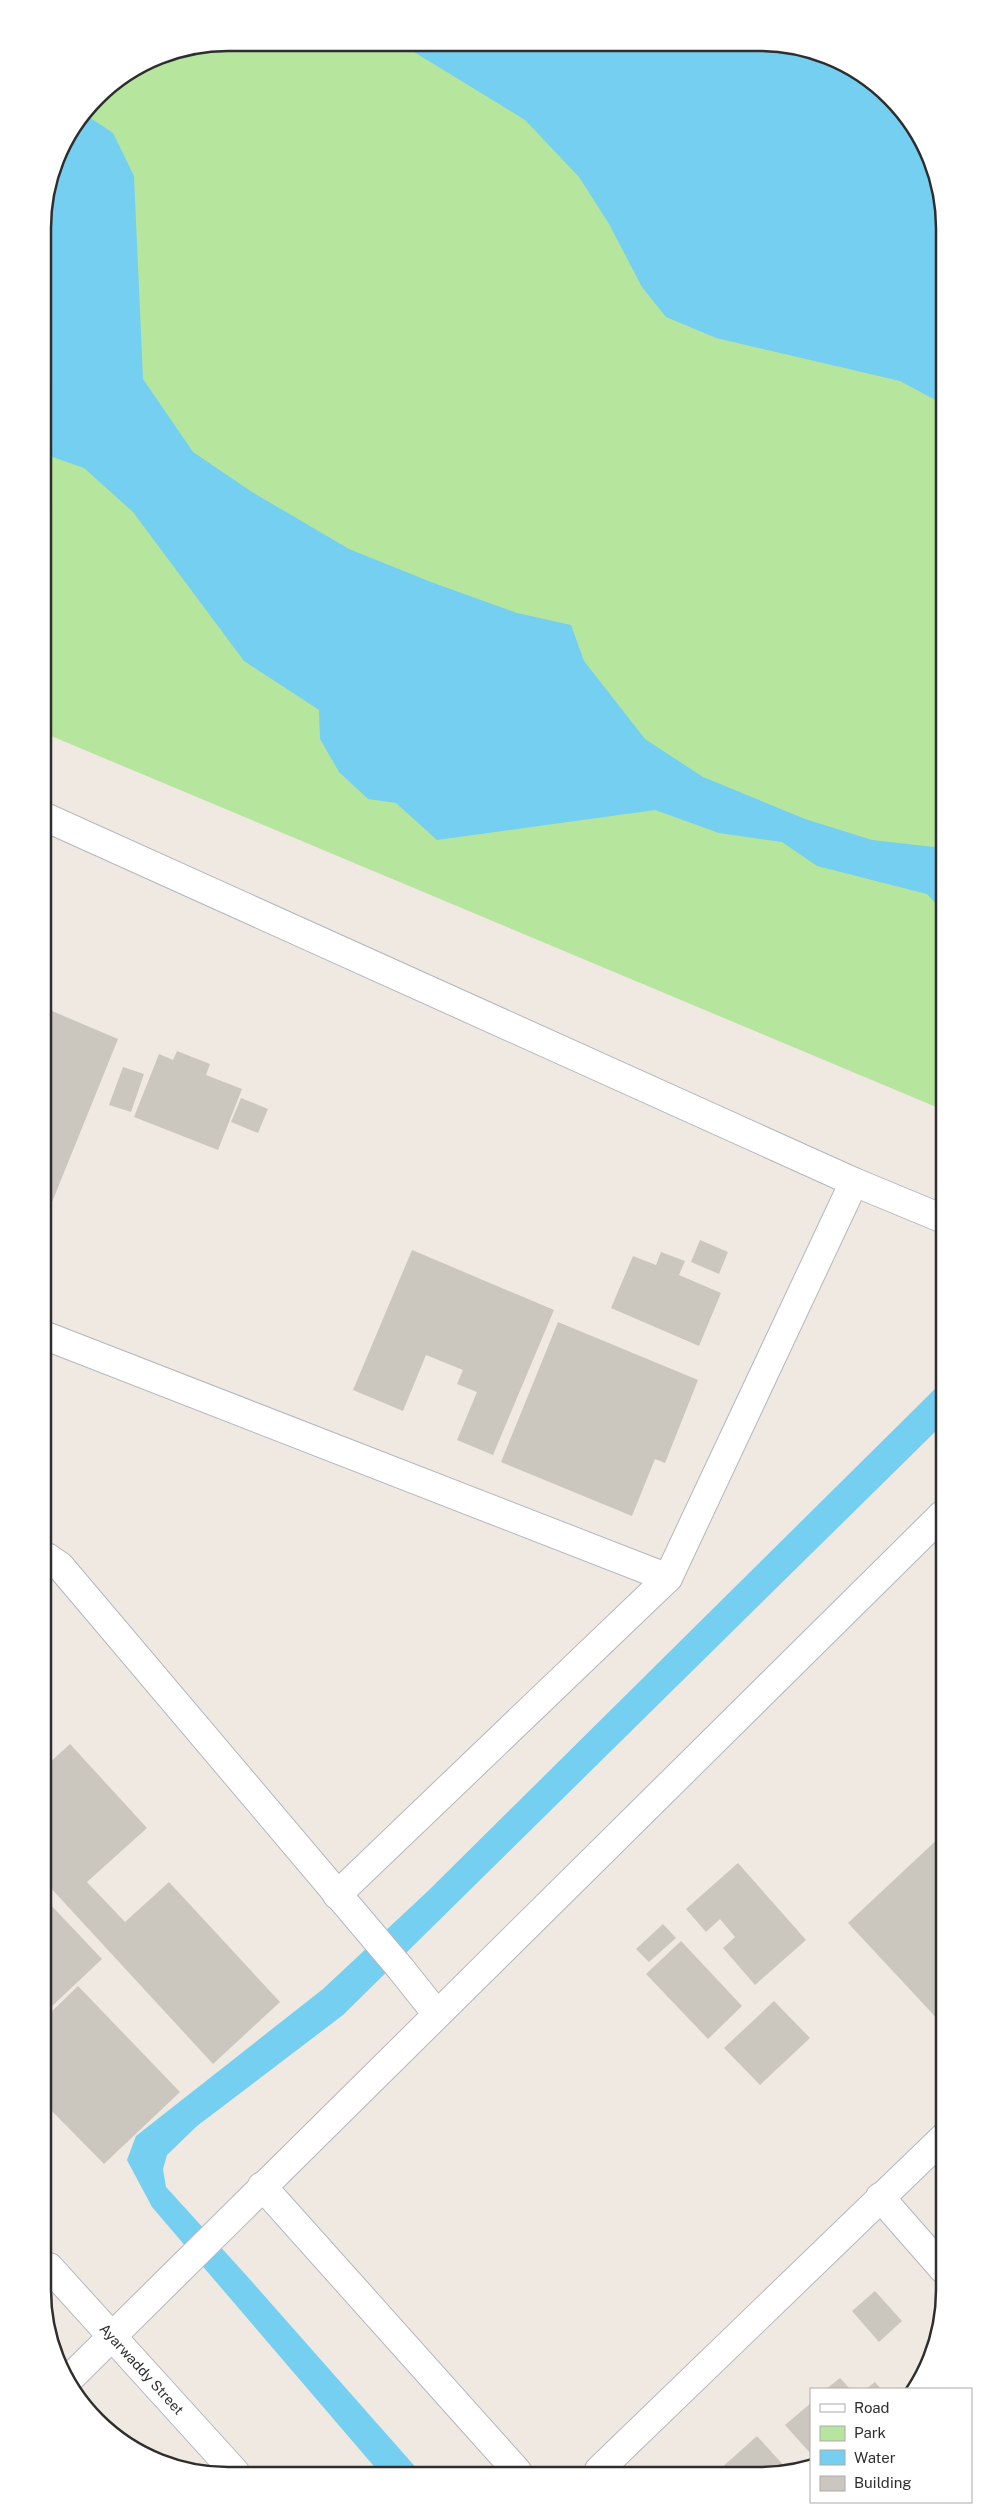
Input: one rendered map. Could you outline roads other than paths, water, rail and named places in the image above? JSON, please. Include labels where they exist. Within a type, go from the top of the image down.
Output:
[{"type":"street","points":[[51,820],[854,1182],[936,1216]]},
{"type":"street","points":[[338,1895],[668,1578],[854,1182]]},
{"type":"street","points":[[51,1338],[668,1578]]},
{"type":"street","points":[[73,2375],[436,2013],[936,1521]]},
{"type":"street","points":[[51,1560],[60,1566],[401,1968],[436,2013]]},
{"type":"street","points":[[602,2467],[936,2144]]},
{"type":"street","points":[[262,2186],[514,2467]]},
{"type":"street","points":[[880,2197],[936,2261]]},
{"type":"street","name":"Ayarwaddy Street","points":[[51,2269],[229,2467]]},
{"type":"water","points":[[759,51],[805,57],[837,69],[857,81],[884,103],[899,120],[918,150],[930,182],[936,228],[936,400],[900,381],[716,338],[666,317],[642,287],[609,224],[579,177],[525,120],[413,52]]},
{"type":"water","points":[[90,118],[113,133],[134,176],[143,379],[193,452],[252,492],[349,549],[431,582],[517,613],[571,625],[584,661],[645,739],[703,777],[805,819],[872,840],[936,846],[936,904],[927,894],[817,866],[782,842],[719,833],[655,810],[437,840],[396,803],[368,799],[339,772],[320,739],[319,710],[244,661],[133,512],[84,468],[51,456],[51,228],[57,182],[69,150]]},
{"type":"water","points":[[936,1388],[936,1431],[343,2015],[197,2126],[167,2155],[163,2169],[166,2187],[415,2467],[375,2467],[152,2207],[127,2160],[136,2136],[323,1989],[428,1891]]}]
